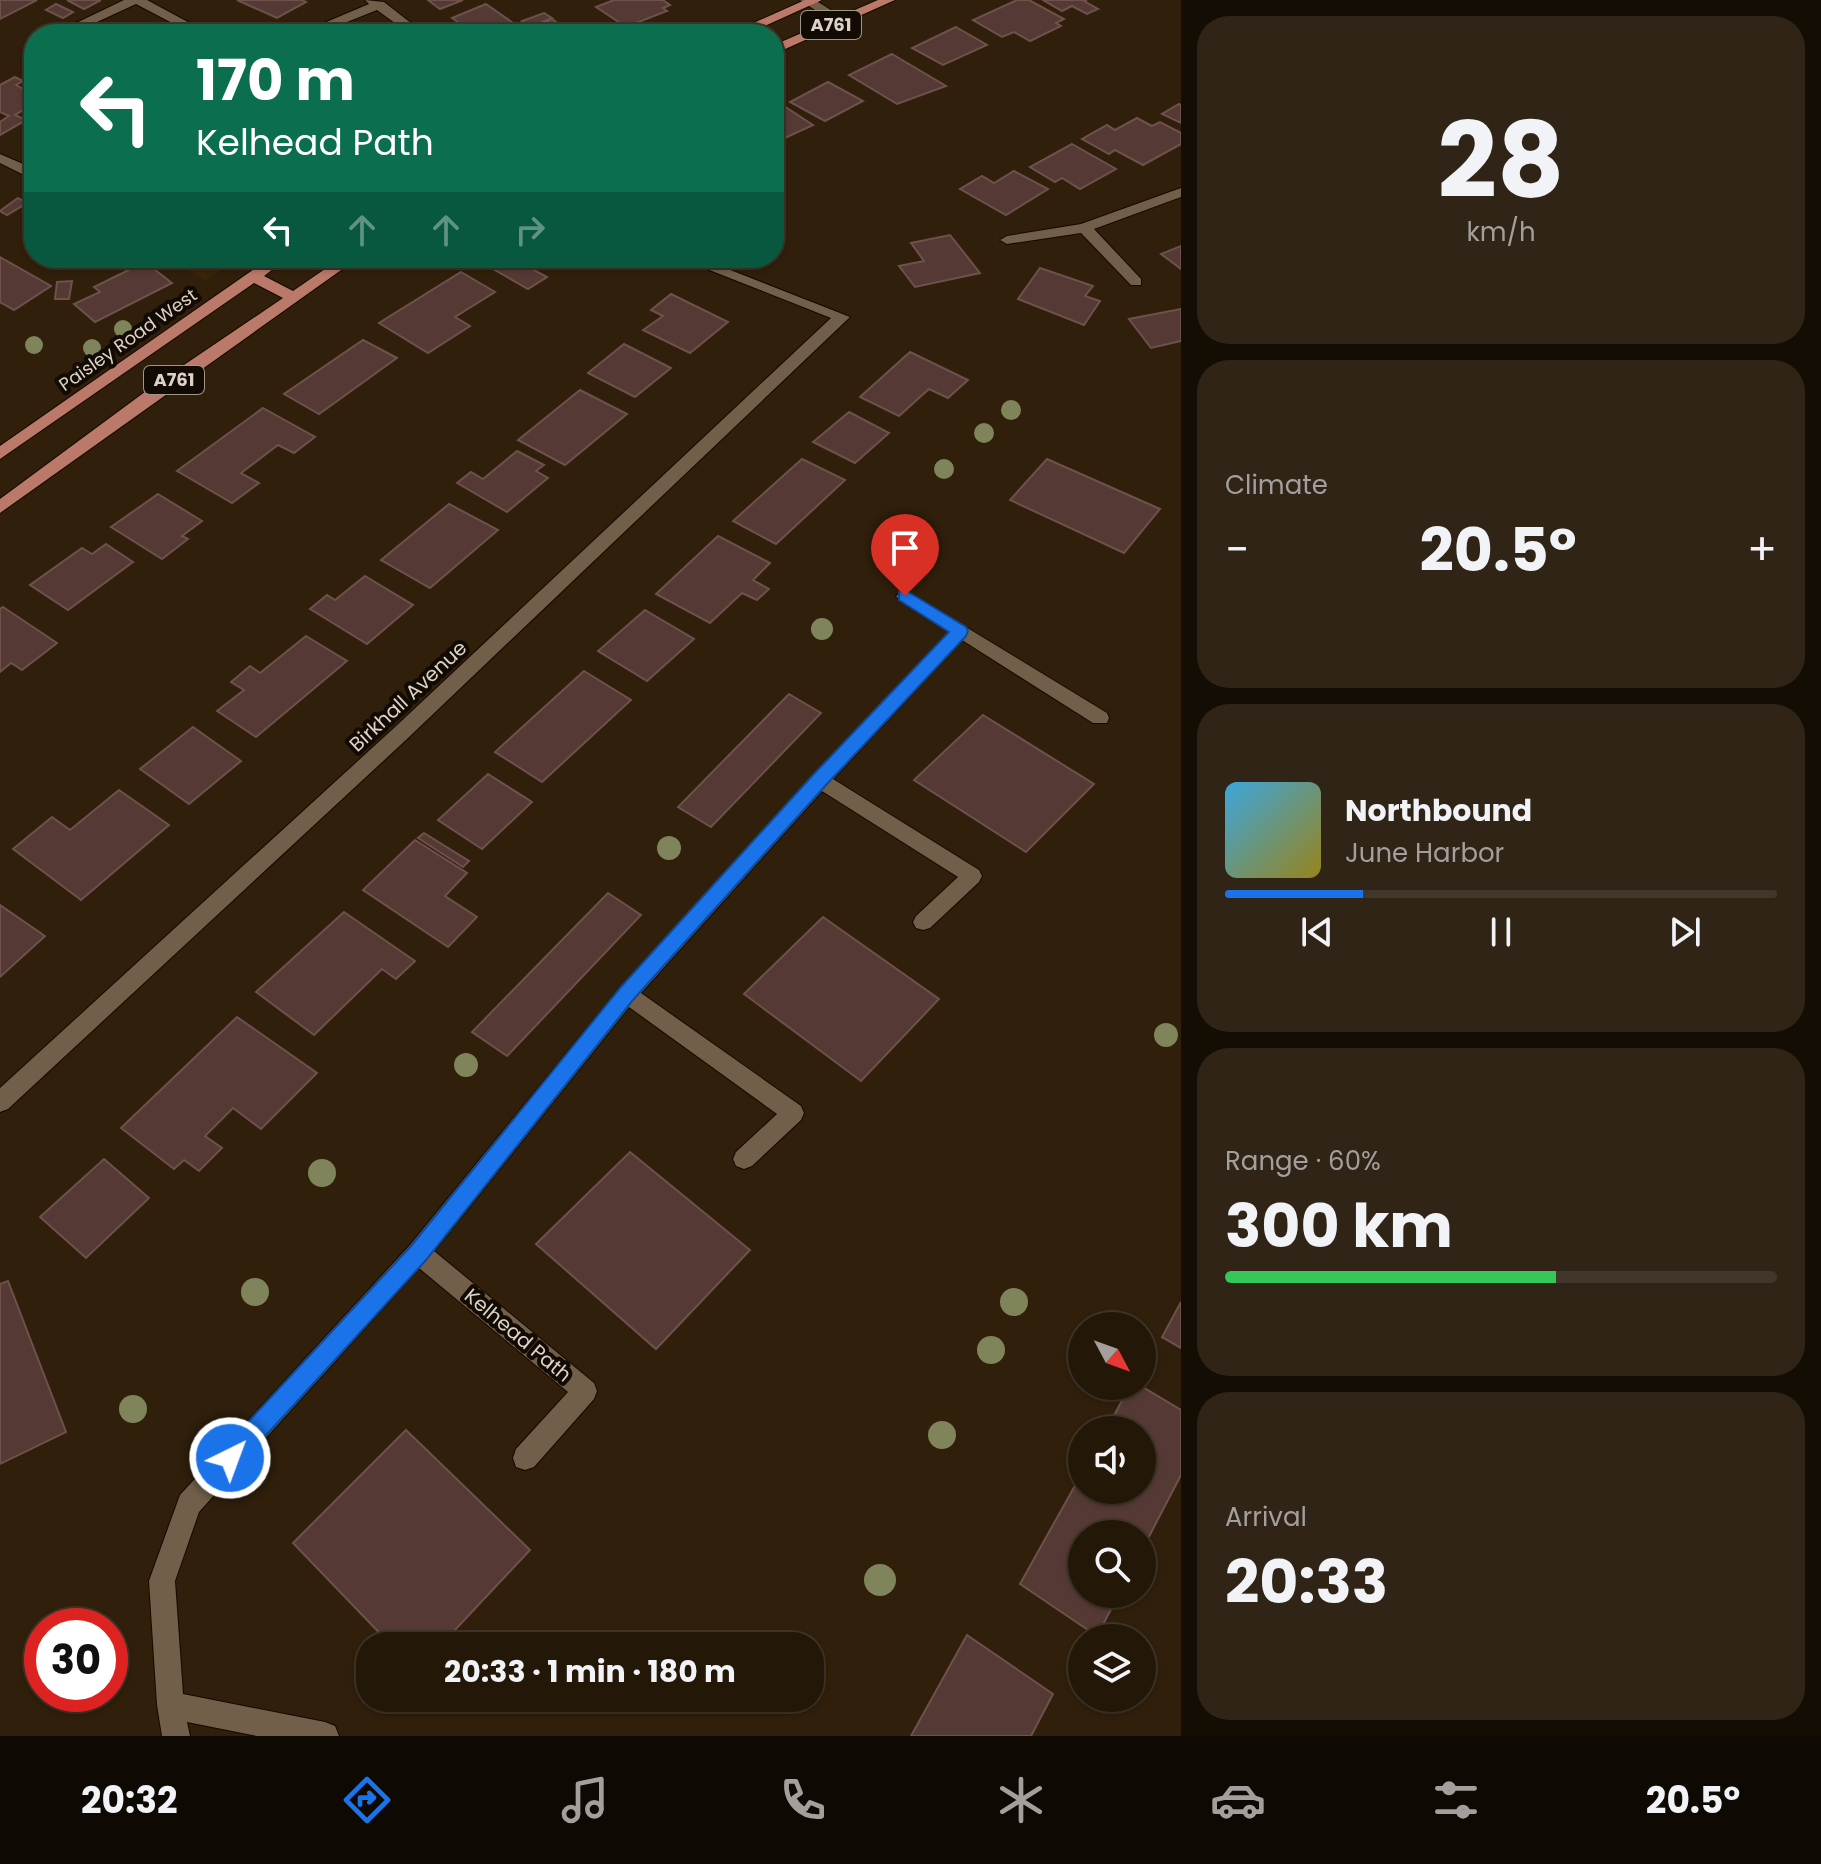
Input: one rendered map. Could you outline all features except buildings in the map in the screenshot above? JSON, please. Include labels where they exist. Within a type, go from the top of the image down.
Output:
[{"type":"main road","name":"A761","points":[[784,46],[889,0]]},
{"type":"main road","name":"A761","points":[[759,24],[811,1]]},
{"type":"main road","name":"Paisley Road West","points":[[0,454],[266,268]]},
{"type":"main road","name":"A761","points":[[0,507],[336,268]]},
{"type":"main road","points":[[253,277],[294,297]]},
{"type":"street","points":[[81,24],[136,0],[183,24]]},
{"type":"street","points":[[811,1],[841,21]]},
{"type":"street","points":[[328,24],[375,3],[404,24]]},
{"type":"street","points":[[0,158],[24,169]]},
{"type":"street","points":[[1007,240],[1084,228],[1181,192]]},
{"type":"street","points":[[1084,228],[1136,282]]},
{"type":"street","name":"Birkhall Avenue","points":[[0,1102],[401,733],[842,317],[712,268]]},
{"type":"street","points":[[905,596],[1100,718]]},
{"type":"street","points":[[176,1736],[170,1705],[162,1581],[189,1504],[418,1253],[627,994],[820,780],[960,631]]},
{"type":"street","points":[[820,780],[972,876],[923,922]]},
{"type":"street","points":[[627,994],[793,1113],[744,1159]]},
{"type":"street","name":"Kelhead Path","points":[[418,1253],[585,1391],[525,1458]]},
{"type":"street","points":[[170,1705],[325,1736]]},
{"type":"shaded area","points":[[186,268],[223,268],[205,281]]},
{"type":"route","points":[[230,1458],[418,1253],[627,994],[820,780],[960,631],[905,596]]}]
